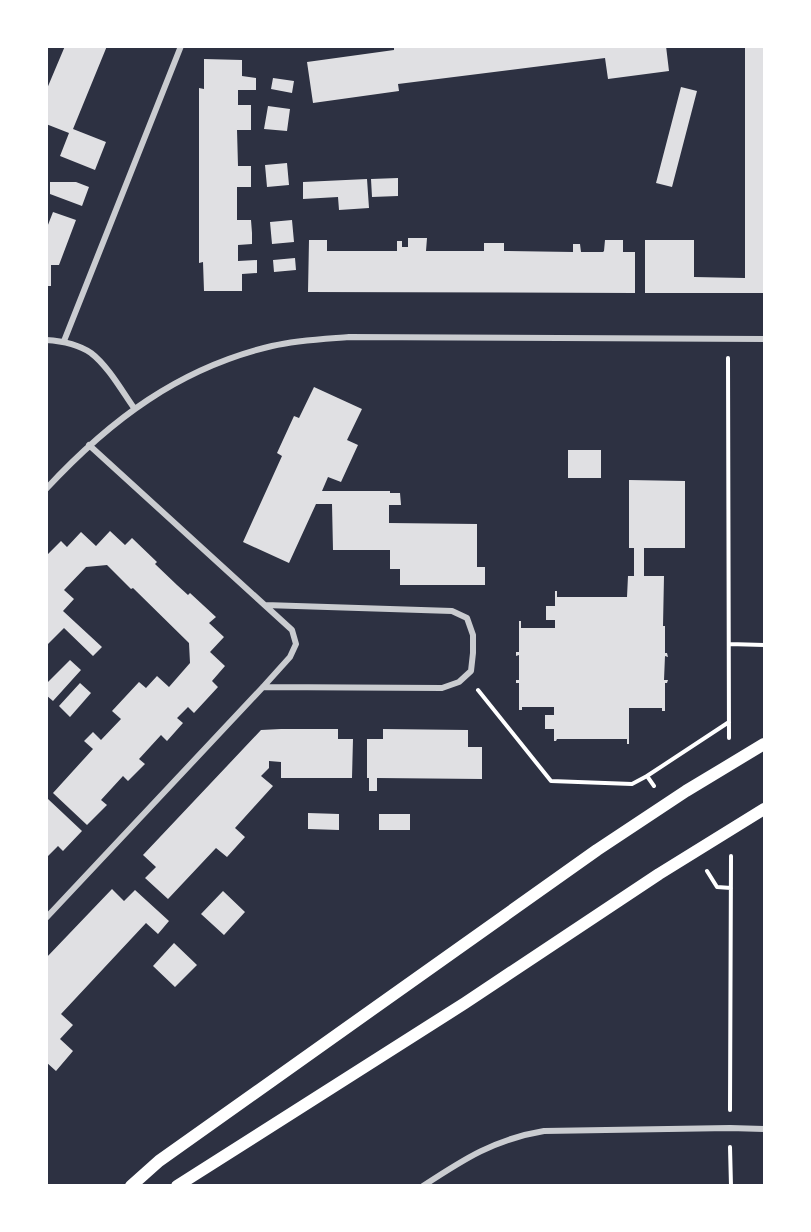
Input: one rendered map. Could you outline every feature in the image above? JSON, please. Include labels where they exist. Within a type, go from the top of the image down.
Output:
[{"type":"main road","points":[[131,1185],[159,1161],[597,850],[686,791],[765,744]]},
{"type":"main road","points":[[177,1185],[465,1003],[659,874],[765,809]]},
{"type":"street","points":[[64,341],[181,46]]},
{"type":"street","points":[[46,489],[89,445],[134,408],[167,387],[195,372],[272,346],[298,341],[349,337],[765,339]]},
{"type":"street","points":[[46,340],[64,341],[90,352],[134,408]]},
{"type":"street","points":[[46,918],[263,687],[290,657],[296,644],[292,630],[265,604],[89,445]]},
{"type":"street","points":[[263,687],[442,688],[459,682],[471,671],[473,653],[473,635],[467,618],[452,610],[265,604]]},
{"type":"street","points":[[423,1185],[467,1157],[524,1134],[544,1131],[765,1129]]},
{"type":"path","points":[[728,338],[729,723]]},
{"type":"path","points":[[729,644],[765,645]]},
{"type":"path","points":[[466,675],[551,781],[632,784],[647,776]]},
{"type":"path","points":[[731,888],[731,1185]]},
{"type":"building","points":[[65,46],[107,46],[73,129],[106,142],[95,170],[60,156],[69,133],[46,124],[46,91]]},
{"type":"building","points":[[394,46],[666,46],[669,71],[608,79],[605,58],[398,84],[399,91],[313,103],[307,62],[394,50]]},
{"type":"building","points":[[745,46],[764,46],[764,293],[645,293],[645,240],[694,240],[694,277],[745,278]]},
{"type":"building","points":[[204,59],[242,60],[242,76],[256,78],[256,90],[238,90],[238,105],[251,105],[251,130],[237,130],[238,166],[251,166],[251,187],[237,187],[237,220],[251,220],[252,244],[238,245],[238,261],[257,260],[257,273],[242,274],[242,291],[204,291],[203,262],[199,263],[199,88],[204,89]]},
{"type":"building","points":[[273,78],[294,81],[292,93],[271,89]]},
{"type":"building","points":[[681,87],[697,91],[672,187],[656,183]]},
{"type":"building","points":[[268,106],[290,109],[287,131],[264,129]]},
{"type":"building","points":[[287,163],[289,185],[267,187],[265,165]]},
{"type":"building","points":[[398,178],[398,196],[372,197],[371,179]]},
{"type":"building","points":[[367,179],[369,208],[339,210],[338,197],[303,199],[303,182]]},
{"type":"building","points":[[50,182],[76,182],[89,187],[82,206],[50,194]]},
{"type":"building","points":[[53,212],[76,220],[59,265],[51,265],[51,286],[46,286],[46,230]]},
{"type":"building","points":[[292,220],[294,242],[272,244],[270,222]]},
{"type":"building","points":[[408,238],[427,238],[426,251],[484,251],[484,243],[504,243],[504,251],[573,252],[573,244],[580,244],[581,252],[603,252],[605,240],[623,240],[623,252],[635,252],[635,293],[308,292],[309,240],[327,240],[327,251],[397,251],[397,241],[402,241],[402,247],[408,247]]},
{"type":"building","points":[[295,258],[296,270],[274,272],[273,260]]},
{"type":"building","points":[[314,387],[362,409],[347,440],[358,445],[341,482],[328,477],[322,491],[400,493],[401,505],[389,505],[389,523],[477,524],[477,567],[485,567],[485,585],[400,585],[400,569],[390,569],[390,550],[333,550],[332,504],[316,504],[289,563],[243,542],[282,456],[277,453],[294,416],[299,418]]},
{"type":"building","points":[[568,450],[601,450],[601,478],[568,478]]},
{"type":"building","points":[[629,480],[685,481],[685,548],[644,548],[644,576],[664,576],[663,626],[665,626],[665,653],[668,657],[665,656],[664,680],[668,680],[665,683],[665,711],[662,711],[662,708],[629,708],[629,744],[627,744],[627,739],[557,739],[554,741],[554,729],[545,729],[545,715],[554,715],[554,707],[522,707],[522,710],[519,710],[519,683],[516,683],[516,680],[519,680],[519,655],[516,656],[516,652],[519,652],[519,621],[521,621],[521,628],[555,628],[555,620],[546,620],[546,606],[555,606],[555,591],[557,591],[557,597],[627,597],[628,576],[634,576],[634,548],[629,548]]},
{"type":"building","points":[[110,531],[125,545],[132,538],[177,585],[188,595],[190,593],[216,617],[209,623],[224,637],[210,652],[225,666],[212,681],[218,687],[194,713],[188,707],[177,718],[183,723],[167,741],[161,735],[139,759],[145,764],[128,781],[123,776],[101,800],[107,805],[87,825],[53,793],[93,749],[84,741],[93,732],[101,740],[121,719],[112,711],[139,682],[146,688],[157,676],[169,687],[190,663],[189,643],[107,565],[86,567],[64,590],[74,599],[63,611],[102,647],[93,656],[64,628],[46,646],[46,556],[61,541],[67,547],[81,532],[96,546]]},
{"type":"building","points":[[70,660],[81,670],[53,701],[46,695],[46,684]]},
{"type":"building","points":[[80,683],[91,693],[70,717],[59,706]]},
{"type":"building","points":[[338,729],[338,739],[353,739],[352,778],[281,778],[281,762],[269,761],[269,768],[261,776],[273,786],[235,828],[245,837],[227,857],[216,848],[168,899],[145,878],[156,867],[143,855],[261,730]]},
{"type":"building","points":[[383,729],[468,730],[468,747],[482,747],[482,779],[377,778],[377,791],[369,791],[367,739],[383,739]]},
{"type":"building","points":[[48,799],[82,831],[63,851],[58,846],[46,858],[46,800]]},
{"type":"building","points":[[308,813],[339,814],[339,830],[308,829]]},
{"type":"building","points":[[379,814],[410,814],[410,830],[379,830]]},
{"type":"building","points":[[112,889],[124,901],[135,890],[169,921],[158,934],[146,923],[61,1014],[73,1025],[60,1039],[73,1051],[56,1071],[46,1062],[46,984],[48,982],[46,981],[46,958]]},
{"type":"building","points":[[223,891],[245,912],[224,935],[201,914]]},
{"type":"building","points":[[174,943],[197,965],[175,987],[153,966]]}]
